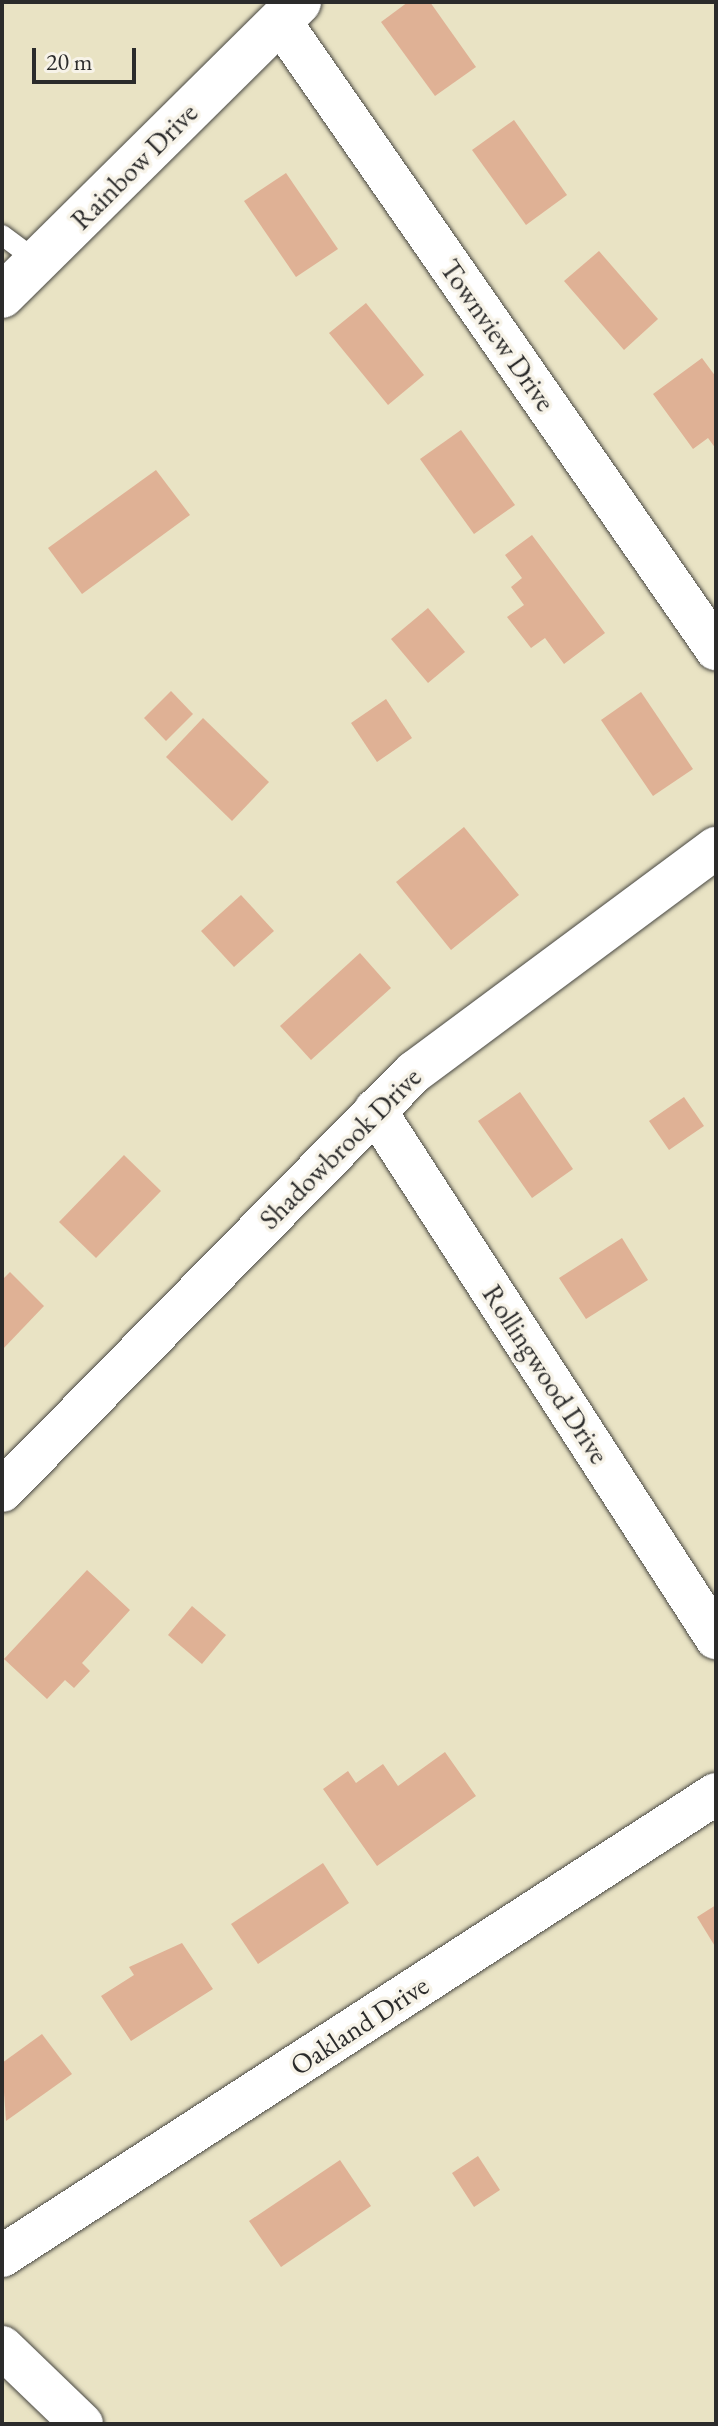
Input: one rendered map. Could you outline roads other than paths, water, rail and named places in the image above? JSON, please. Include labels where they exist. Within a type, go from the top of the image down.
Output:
[{"type":"street","name":"Rainbow Drive","points":[[2,296],[290,12]]},
{"type":"street","name":"Townview Drive","points":[[290,12],[716,649]]},
{"type":"street","name":"Shadowbrook Drive","points":[[2,1491],[375,1110],[574,946],[716,848]]},
{"type":"street","name":"Rollingwood Drive","points":[[375,1110],[716,1638]]},
{"type":"street","name":"Oakland Drive","points":[[2,2256],[716,1794]]},
{"type":"street","points":[[2,2347],[82,2424]]},
{"type":"lane","points":[[2,235],[37,261]]}]
